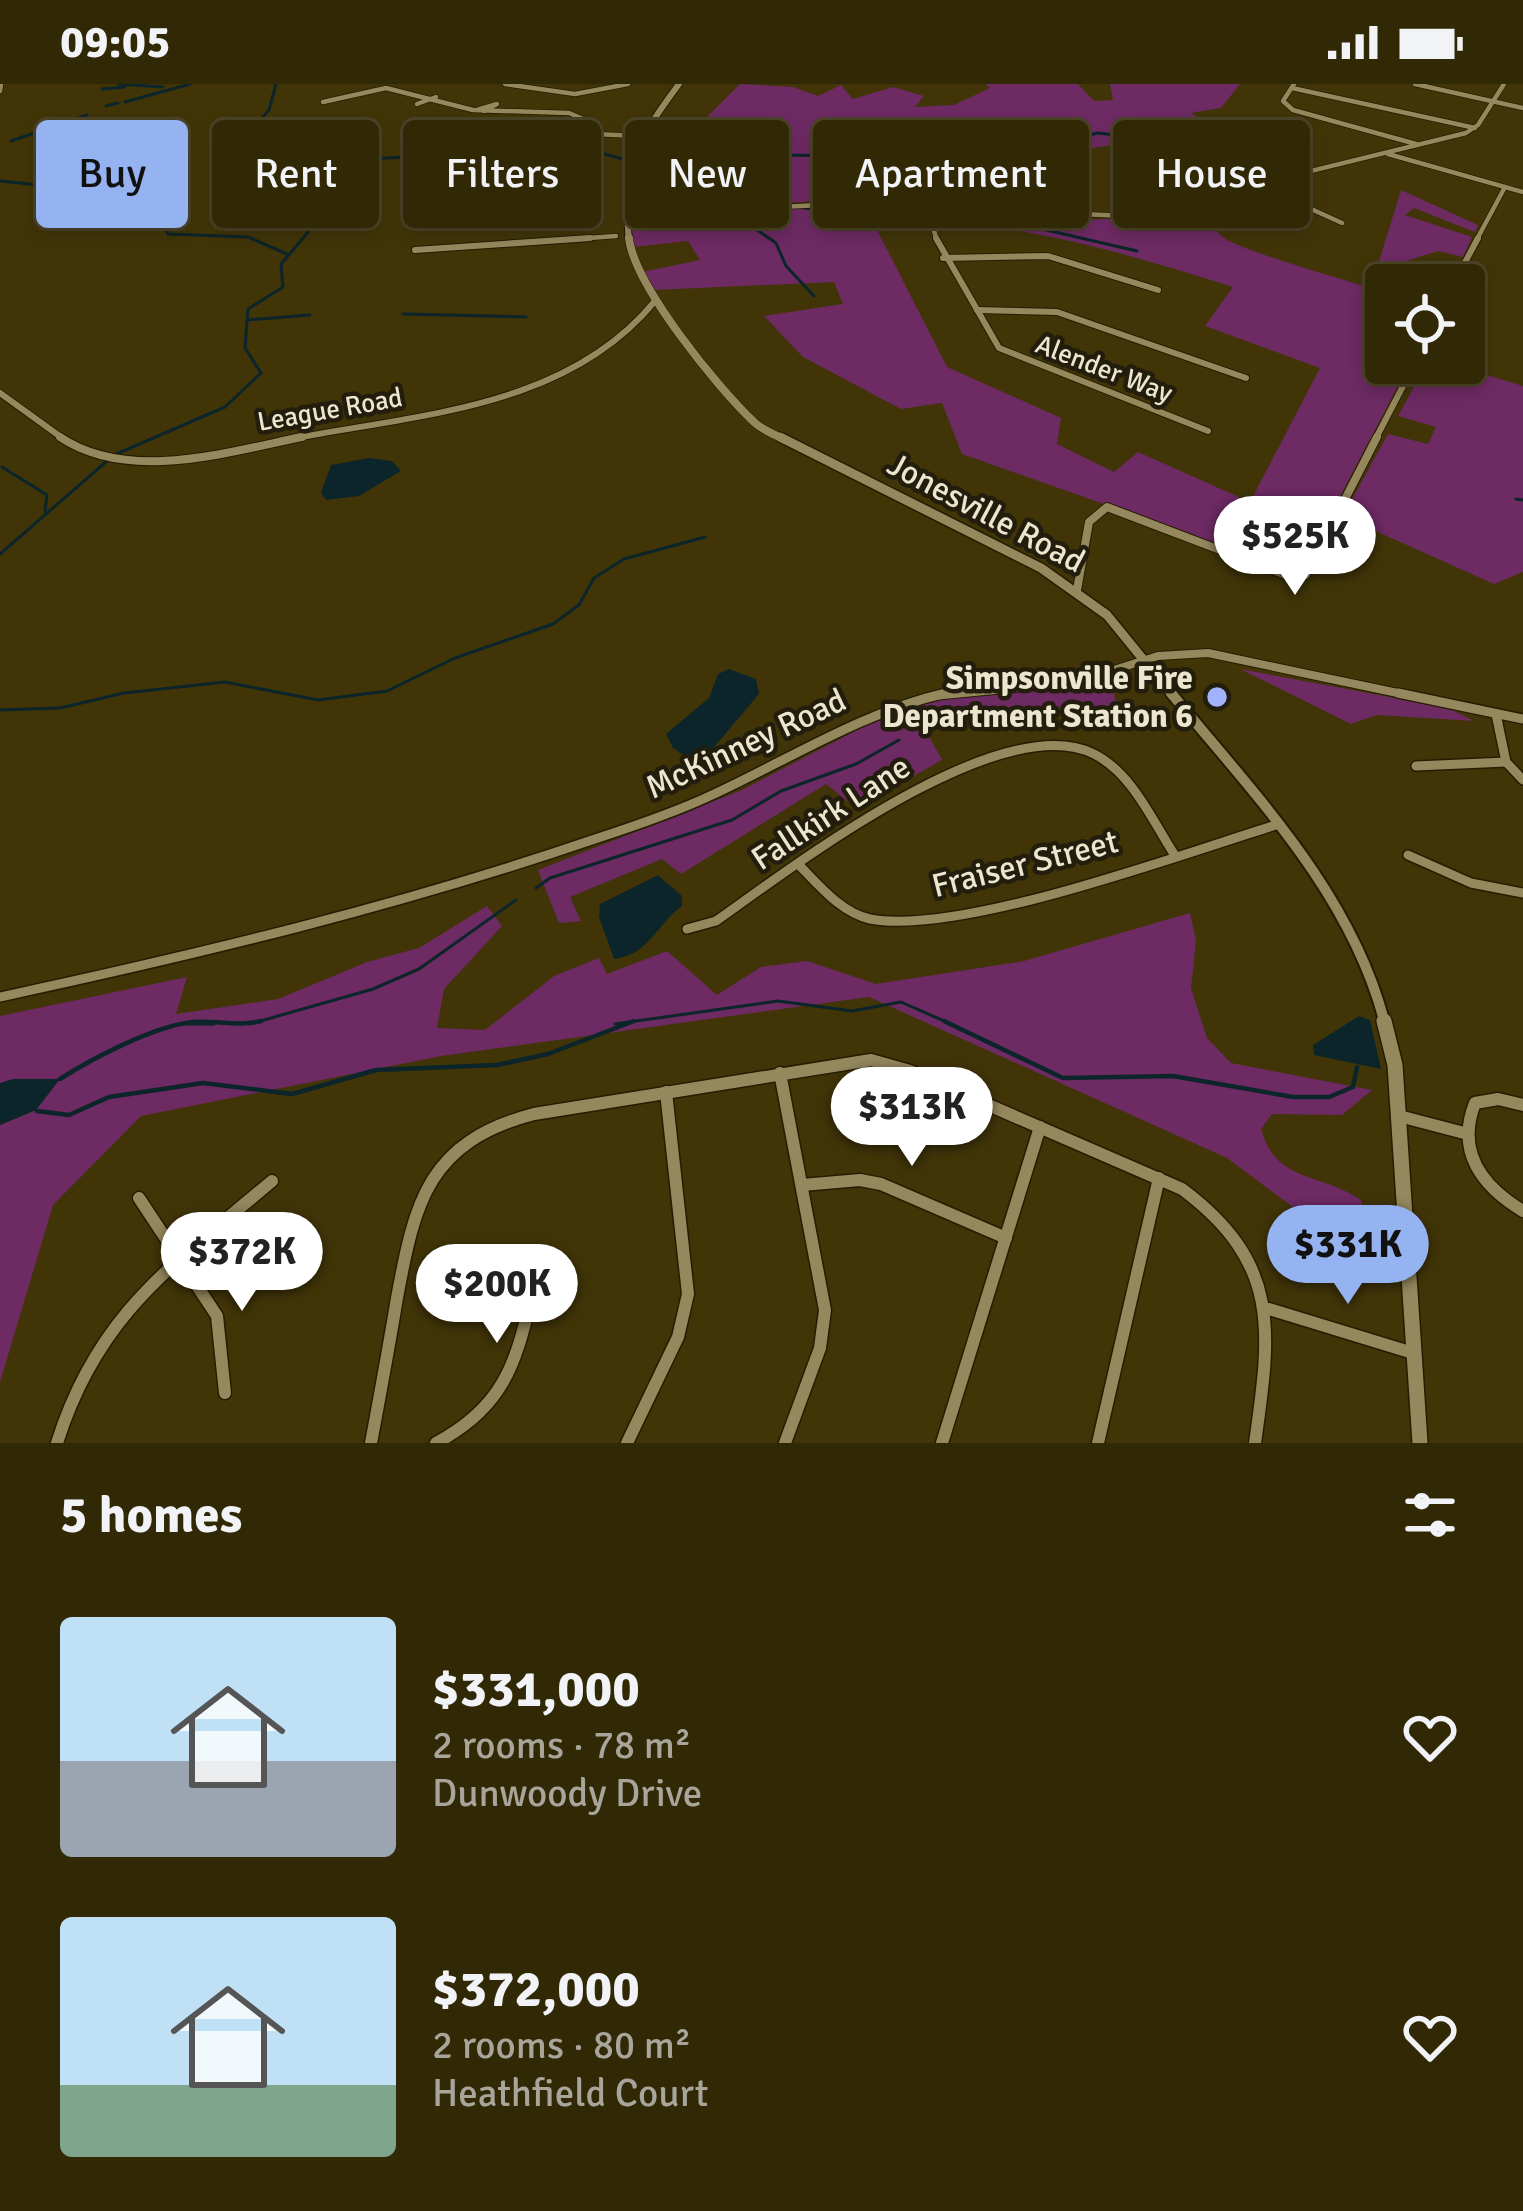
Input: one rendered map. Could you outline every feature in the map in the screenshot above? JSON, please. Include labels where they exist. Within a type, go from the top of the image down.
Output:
[{"type":"street","points":[[505,84],[575,94],[628,84]]},
{"type":"street","name":"Jonesville Road","points":[[652,120],[679,84]]},
{"type":"street","points":[[1415,84],[1523,108]]},
{"type":"street","points":[[1310,170],[1475,128],[1504,84]]},
{"type":"street","points":[[348,86],[397,88],[481,111],[569,113],[581,120]]},
{"type":"street","points":[[1418,145],[1293,110],[1283,102],[1293,86],[1475,128]]},
{"type":"street","points":[[323,102],[362,87]]},
{"type":"street","points":[[417,104],[436,97]]},
{"type":"street","points":[[1383,153],[1523,192]]},
{"type":"street","points":[[1464,264],[1505,187]]},
{"type":"street","points":[[1310,208],[1342,223]]},
{"type":"street","name":"Jonesville Road","points":[[625,220],[622,236],[656,301],[756,425],[1077,590],[1145,660],[1279,824],[1337,906],[1376,986],[1392,1043],[1420,1443]]},
{"type":"street","name":"Alender Way","points":[[934,228],[943,258],[994,343],[1007,353],[1208,431]]},
{"type":"street","points":[[416,250],[622,236]]},
{"type":"street","points":[[943,258],[1048,256],[1158,290]]},
{"type":"street","name":"League Road","points":[[0,393],[30,409],[72,446],[106,457],[239,448],[518,392],[605,350],[639,325],[656,301]]},
{"type":"street","points":[[976,310],[1057,312],[1246,378]]},
{"type":"street","points":[[1077,590],[1084,574],[1086,529],[1098,510],[1107,507],[1286,575],[1308,574],[1404,384]]},
{"type":"street","name":"McKinney Road","points":[[0,998],[341,916],[593,840],[708,797],[898,704],[962,689],[1076,682],[1182,652],[1217,654],[1523,718]]},
{"type":"street","points":[[1496,714],[1506,762],[1523,780]]},
{"type":"street","name":"Fallkirk Lane","points":[[687,929],[716,921],[896,797],[958,767],[1060,746],[1087,751],[1114,769],[1174,854]]},
{"type":"street","points":[[1416,766],[1440,760],[1506,762]]},
{"type":"street","name":"Fraiser Street","points":[[799,864],[849,911],[886,922],[990,906],[1279,824]]},
{"type":"street","points":[[1408,855],[1471,883],[1523,893]]},
{"type":"street","points":[[370,1443],[412,1217],[440,1167],[476,1134],[509,1119],[666,1091],[885,1062],[1159,1178],[1191,1195],[1223,1223],[1252,1264],[1269,1309],[1255,1443]]},
{"type":"street","points":[[780,1073],[824,1326],[785,1443]]},
{"type":"street","points":[[627,1443],[678,1337],[688,1294],[666,1091]]},
{"type":"street","points":[[1523,1105],[1498,1099],[1475,1103],[1466,1121],[1469,1154],[1480,1177],[1523,1211]]},
{"type":"street","points":[[1400,1116],[1468,1134]]},
{"type":"street","points":[[942,1443],[1040,1126]]},
{"type":"street","points":[[1098,1443],[1159,1178]]},
{"type":"street","points":[[58,1443],[72,1390],[98,1340],[128,1303],[272,1181]]},
{"type":"street","points":[[802,1185],[881,1184],[1006,1238]]},
{"type":"street","points":[[139,1198],[220,1323],[225,1393]]},
{"type":"street","points":[[436,1443],[471,1421],[512,1371],[529,1326],[544,1253]]},
{"type":"street","points":[[1269,1309],[1413,1353]]},
{"type":"shaded area","points":[[740,84],[793,87],[818,96],[841,85],[853,99],[893,87],[924,96],[915,107],[954,105],[990,88],[985,84],[1078,84],[1094,101],[1113,100],[1110,84],[1240,84],[1221,108],[1191,113],[1201,120],[1113,120],[1113,145],[1089,148],[1089,120],[813,120],[813,201],[789,203],[789,120],[708,116]]},
{"type":"shaded area","points":[[1401,190],[1478,225],[1475,232],[1414,208],[1405,215],[1472,237],[1463,257],[1438,251],[1398,264],[1378,264]]},
{"type":"shaded area","points":[[813,206],[813,228],[876,228],[947,367],[1061,418],[1057,444],[1114,472],[1138,452],[1250,502],[1320,368],[1205,326],[1233,287],[1123,254],[993,228],[1089,228],[1089,220],[1113,219],[1113,228],[1215,228],[1234,243],[1365,286],[1365,384],[1399,384],[1300,573],[962,454],[942,403],[901,409],[803,357],[764,316],[843,304],[834,282],[654,290],[642,272],[700,260],[688,241],[633,247],[632,228],[789,228],[789,208]]},
{"type":"shaded area","points":[[1485,374],[1523,386],[1523,572],[1494,584],[1351,520],[1319,575],[1311,573],[1388,434],[1428,444],[1436,427],[1398,416],[1416,384],[1485,384]]},
{"type":"shaded area","points":[[1240,669],[1448,708],[1474,721],[1377,715],[1351,724]]},
{"type":"shaded area","points":[[1111,677],[1118,715],[1007,707],[930,724],[927,733],[942,760],[856,808],[826,784],[681,874],[662,859],[570,897],[581,921],[559,923],[538,870],[742,790],[901,707],[953,696],[1073,689]]},
{"type":"shaded area","points":[[487,906],[502,926],[444,989],[437,1028],[485,1030],[554,976],[599,958],[607,974],[667,951],[717,995],[761,967],[807,961],[876,984],[1024,961],[1190,913],[1196,941],[1191,988],[1207,1038],[1231,1063],[1372,1090],[1342,1115],[1272,1114],[1261,1129],[1277,1159],[1288,1168],[1361,1200],[1367,1227],[1383,1253],[1324,1230],[1227,1158],[869,997],[441,1056],[141,1116],[53,1205],[0,1382],[0,1125],[36,1110],[59,1079],[0,1083],[0,1016],[187,977],[176,1014],[278,999],[367,962],[419,948]]},
{"type":"water","points":[[369,458],[392,461],[401,471],[359,496],[326,500],[321,493],[331,465]]},
{"type":"water","points":[[729,669],[756,679],[759,694],[710,752],[688,758],[673,748],[666,734],[709,698],[718,674]]},
{"type":"water","points":[[658,875],[682,896],[682,906],[636,952],[614,959],[599,917],[600,904]]},
{"type":"water","points":[[1359,1016],[1370,1020],[1381,1069],[1314,1055],[1313,1045]]},
{"type":"water","points":[[60,1079],[36,1110],[0,1125],[0,1083]]},
{"type":"waterway","points":[[118,84],[163,87]]},
{"type":"waterway","points":[[125,102],[190,84]]},
{"type":"waterway","points":[[114,455],[225,407],[261,373],[245,348],[248,309],[283,287],[281,264],[321,217],[302,200],[296,177],[255,126],[269,110],[276,84]]},
{"type":"waterway","points":[[102,89],[125,87]]},
{"type":"waterway","points":[[106,106],[118,103]]},
{"type":"waterway","points":[[11,141],[87,115]]},
{"type":"waterway","points":[[379,158],[501,152],[604,154],[638,163],[783,155],[969,158],[1034,152],[1097,133],[1113,135]]},
{"type":"waterway","points":[[0,181],[39,185],[80,199],[147,206],[164,219],[168,234],[248,237],[287,254]]},
{"type":"waterway","points":[[789,205],[795,205]]},
{"type":"waterway","points":[[804,208],[813,209]]},
{"type":"waterway","points":[[754,228],[776,243],[786,266],[814,296]]},
{"type":"waterway","points":[[1038,228],[1137,251]]},
{"type":"waterway","points":[[403,314],[526,317]]},
{"type":"waterway","points":[[248,320],[310,315]]},
{"type":"waterway","points":[[0,554],[107,461]]},
{"type":"waterway","points":[[2,467],[47,495],[45,511]]},
{"type":"waterway","points":[[1516,499],[1523,500]]},
{"type":"waterway","points":[[0,710],[60,708],[124,693],[225,682],[318,700],[387,691],[455,658],[553,624],[579,605],[594,578],[624,559],[705,537]]},
{"type":"waterway","points":[[536,888],[550,878],[732,820],[781,791],[856,764],[899,740]]},
{"type":"waterway","points":[[260,1021],[373,989],[419,969],[516,900]]},
{"type":"waterway","points":[[633,1022],[778,1001],[852,1011],[901,1002],[951,1024]]},
{"type":"waterway","points":[[60,1079],[160,1030],[193,1022],[260,1021]]},
{"type":"waterway","points":[[250,1024],[260,1021]]},
{"type":"waterway","points":[[944,1021],[1063,1078],[1173,1076],[1293,1097],[1329,1097],[1353,1087],[1357,1067]]},
{"type":"waterway","points":[[37,1111],[69,1115],[109,1097],[203,1083],[292,1094],[376,1070],[497,1065],[548,1054],[633,1022]]},
{"type":"waterway","points":[[615,1024],[633,1022]]},
{"type":"waterway","points":[[187,1024],[214,1024]]},
{"type":"place","name":"Simpsonville Fire Department Station 6","points":[[1217,697]]}]
